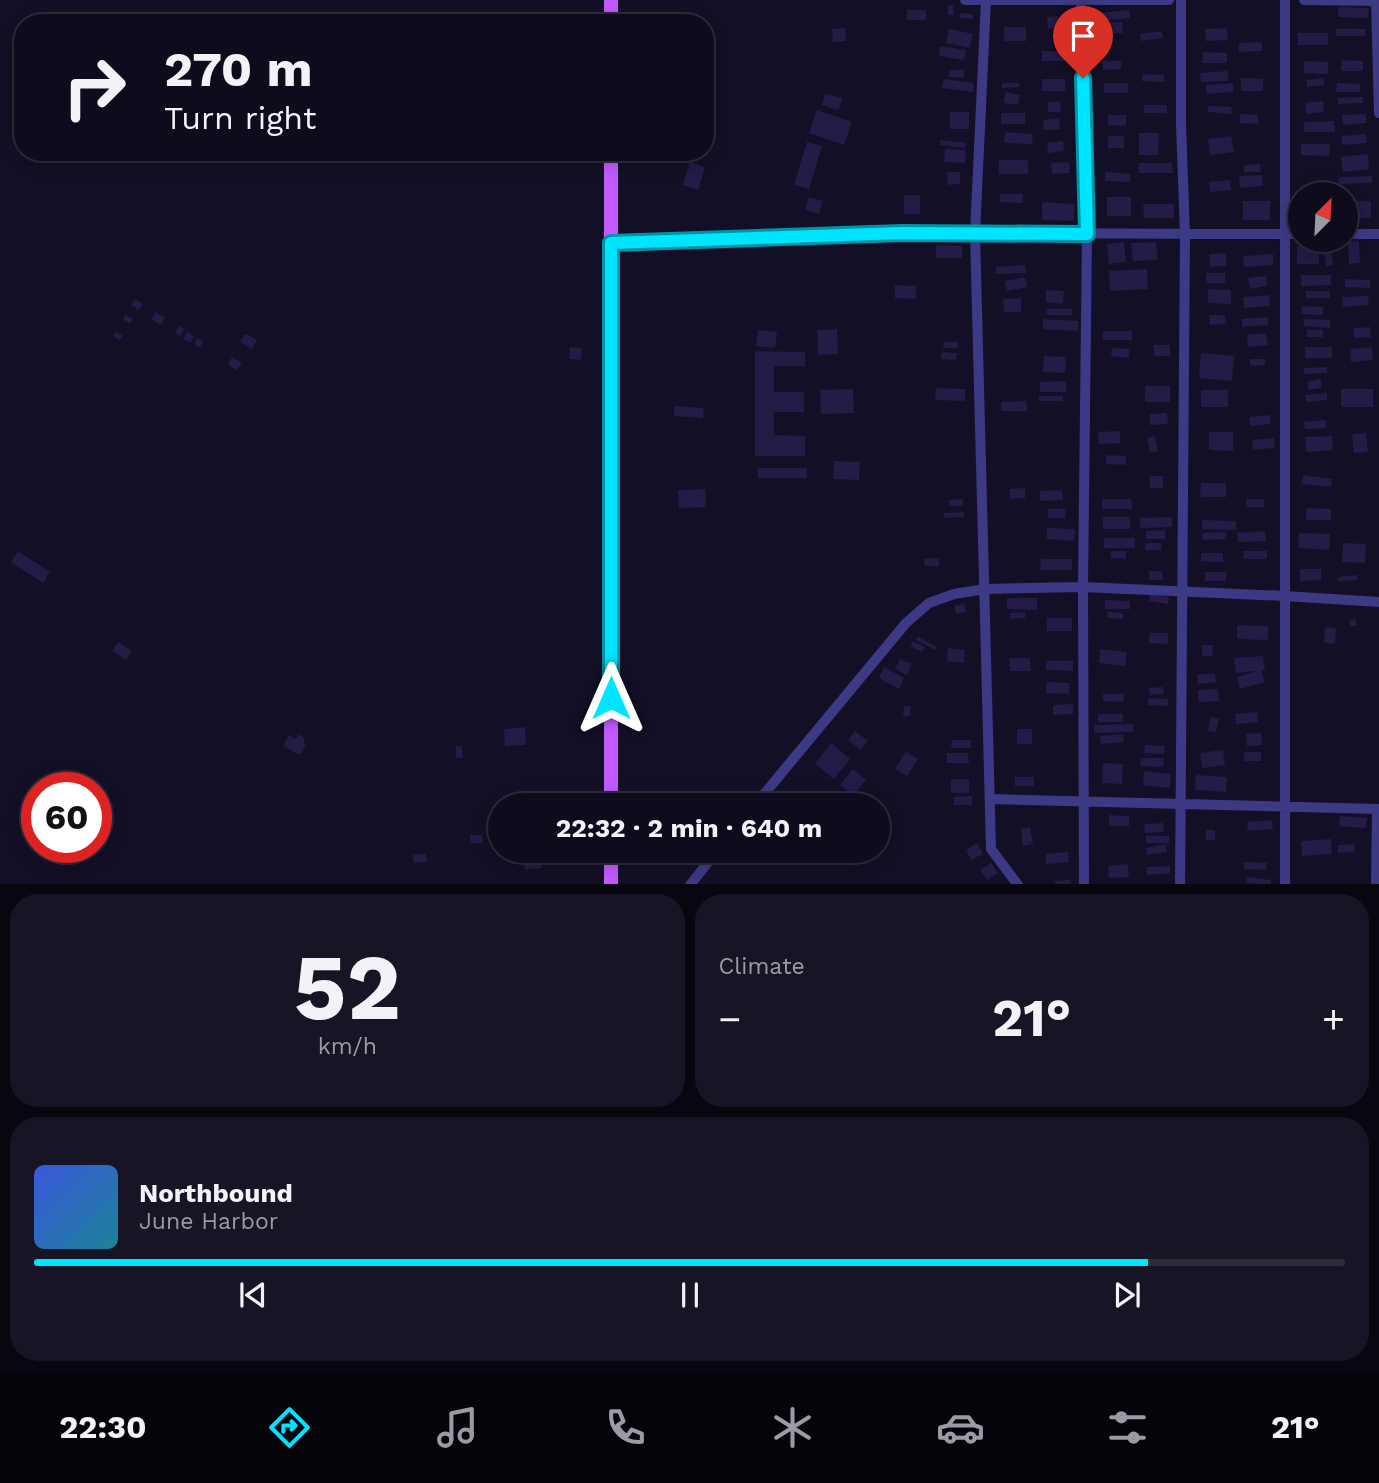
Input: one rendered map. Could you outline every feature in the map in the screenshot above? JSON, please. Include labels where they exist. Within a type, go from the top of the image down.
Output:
[{"type":"main road","points":[[611,161],[611,793]]},
{"type":"main road","points":[[611,863],[611,884]]},
{"type":"street","points":[[965,0],[1169,0]]},
{"type":"street","points":[[986,0],[975,233],[991,849],[1018,884]]},
{"type":"street","points":[[1081,0],[1087,234],[1083,587],[1084,884]]},
{"type":"street","points":[[1180,884],[1185,234],[1181,125],[1181,0]]},
{"type":"street","points":[[1285,0],[1285,884]]},
{"type":"street","points":[[1304,0],[1378,1],[1379,113]]},
{"type":"street","points":[[611,243],[902,233],[1285,234]]},
{"type":"street","points":[[1358,234],[1379,234]]},
{"type":"street","points":[[765,793],[906,623],[929,603],[954,594],[985,589],[1083,587],[1379,601]]},
{"type":"street","points":[[990,799],[1378,809],[1376,884]]},
{"type":"street","points":[[690,884],[707,863]]},
{"type":"building","points":[[953,5],[954,15],[948,15],[948,6]]},
{"type":"building","points":[[1338,7],[1369,8],[1368,18],[1338,17]]},
{"type":"building","points":[[907,10],[926,10],[926,20],[907,20]]},
{"type":"building","points":[[1129,10],[1130,18],[1099,21],[1099,13]]},
{"type":"building","points":[[960,13],[973,14],[973,19],[959,18]]},
{"type":"building","points":[[1058,16],[1059,27],[1048,29],[1047,17]]},
{"type":"building","points":[[1122,22],[1123,33],[1103,34],[1102,23]]},
{"type":"building","points":[[1004,27],[1026,27],[1026,41],[1004,41]]},
{"type":"building","points":[[845,28],[846,41],[833,42],[832,29]]},
{"type":"building","points":[[1227,28],[1228,40],[1206,41],[1205,29]]},
{"type":"building","points":[[949,29],[973,34],[970,48],[946,43]]},
{"type":"building","points":[[1336,29],[1365,29],[1366,36],[1336,36]]},
{"type":"building","points":[[1161,31],[1163,38],[1141,41],[1140,34]]},
{"type":"building","points":[[1298,33],[1328,33],[1328,45],[1298,45]]},
{"type":"building","points":[[1262,42],[1262,51],[1239,52],[1239,43]]},
{"type":"building","points":[[940,46],[966,50],[964,60],[939,56]]},
{"type":"building","points":[[1042,51],[1067,52],[1067,61],[1042,61]]},
{"type":"building","points":[[1203,52],[1227,53],[1227,63],[1202,63]]},
{"type":"building","points":[[1342,60],[1363,61],[1363,71],[1341,71]]},
{"type":"building","points":[[1102,61],[1121,61],[1121,69],[1103,70]]},
{"type":"building","points":[[1304,61],[1328,62],[1328,74],[1304,73]]},
{"type":"building","points":[[949,70],[964,70],[964,78],[949,77]]},
{"type":"building","points":[[1228,71],[1228,81],[1201,82],[1200,73]]},
{"type":"building","points":[[1143,74],[1164,75],[1164,82],[1142,81]]},
{"type":"building","points":[[1241,78],[1263,79],[1263,91],[1241,91]]},
{"type":"building","points":[[1324,78],[1324,85],[1307,87],[1307,80]]},
{"type":"building","points":[[944,79],[974,83],[973,92],[942,88]]},
{"type":"building","points":[[1042,79],[1065,79],[1065,91],[1042,91]]},
{"type":"building","points":[[1002,83],[1019,83],[1020,87],[1002,88]]},
{"type":"building","points":[[1104,83],[1128,83],[1128,93],[1104,93]]},
{"type":"building","points":[[1233,83],[1233,92],[1207,94],[1206,85]]},
{"type":"building","points":[[1337,83],[1360,84],[1360,92],[1336,92]]},
{"type":"building","points":[[1005,92],[1020,95],[1018,105],[1004,103]]},
{"type":"building","points":[[825,94],[842,98],[839,110],[822,105]]},
{"type":"building","points":[[1363,97],[1363,103],[1338,104],[1338,98]]},
{"type":"building","points":[[1323,101],[1324,112],[1306,114],[1305,103]]},
{"type":"building","points":[[1048,102],[1060,102],[1061,112],[1048,112]]},
{"type":"building","points":[[1144,105],[1167,105],[1167,113],[1144,113]]},
{"type":"building","points":[[1208,106],[1232,107],[1231,114],[1208,112]]},
{"type":"building","points":[[817,110],[852,122],[844,145],[809,133]]},
{"type":"building","points":[[950,112],[969,112],[969,129],[950,129]]},
{"type":"building","points":[[1001,113],[1025,113],[1025,124],[1001,124]]},
{"type":"building","points":[[1240,114],[1258,115],[1258,124],[1240,123]]},
{"type":"building","points":[[1366,114],[1366,123],[1343,125],[1342,115]]},
{"type":"building","points":[[1108,115],[1126,115],[1126,126],[1108,125]]},
{"type":"building","points":[[1059,118],[1060,129],[1044,130],[1043,120]]},
{"type":"building","points":[[1334,121],[1335,132],[1304,132],[1304,122]]},
{"type":"building","points":[[1005,132],[1033,134],[1032,144],[1004,143]]},
{"type":"building","points":[[1139,133],[1159,133],[1158,155],[1139,155]]},
{"type":"building","points":[[1366,134],[1367,143],[1342,145],[1342,136]]},
{"type":"building","points":[[1108,136],[1124,136],[1124,148],[1108,148]]},
{"type":"building","points":[[1231,136],[1234,152],[1210,155],[1208,139]]},
{"type":"building","points":[[940,140],[966,143],[965,148],[940,145]]},
{"type":"building","points":[[1063,141],[1064,151],[1048,153],[1047,143]]},
{"type":"building","points":[[807,142],[822,146],[809,189],[794,185]]},
{"type":"building","points":[[1301,144],[1330,144],[1329,156],[1301,155]]},
{"type":"building","points":[[945,149],[966,150],[965,163],[944,162]]},
{"type":"building","points":[[1368,154],[1369,169],[1343,172],[1341,157]]},
{"type":"building","points":[[999,160],[1028,160],[1028,174],[999,174]]},
{"type":"building","points":[[690,162],[705,167],[698,190],[683,185]]},
{"type":"building","points":[[1069,162],[1070,173],[1052,174],[1051,163]]},
{"type":"building","points":[[1139,163],[1172,163],[1173,173],[1139,173]]},
{"type":"building","points":[[1260,164],[1261,172],[1244,172],[1244,165]]},
{"type":"building","points":[[947,172],[960,172],[960,184],[948,185]]},
{"type":"building","points":[[1105,172],[1131,174],[1130,182],[1105,181]]},
{"type":"building","points":[[1262,175],[1263,186],[1240,188],[1239,176]]},
{"type":"building","points":[[1372,176],[1372,183],[1339,182],[1338,177]]},
{"type":"building","points":[[1230,180],[1231,190],[1210,192],[1209,182]]},
{"type":"building","points":[[1000,194],[1023,194],[1023,203],[1000,202]]},
{"type":"building","points":[[904,195],[920,195],[920,214],[904,214]]},
{"type":"building","points":[[809,197],[823,201],[819,214],[805,210]]},
{"type":"building","points":[[1107,197],[1131,197],[1131,216],[1107,216]]},
{"type":"building","points":[[1243,201],[1270,201],[1270,220],[1243,220]]},
{"type":"building","points":[[1358,201],[1371,201],[1371,218],[1358,218]]},
{"type":"building","points":[[1042,202],[1075,204],[1074,221],[1042,220]]},
{"type":"building","points":[[1143,204],[1174,204],[1174,218],[1144,218]]},
{"type":"building","points":[[1358,241],[1360,263],[1349,264],[1348,252],[1358,252]]},
{"type":"building","points":[[1124,242],[1126,262],[1109,264],[1107,244]]},
{"type":"building","points":[[1156,242],[1158,260],[1133,261],[1131,243]]},
{"type":"building","points":[[936,245],[962,246],[962,258],[936,258]]},
{"type":"building","points":[[1297,252],[1319,252],[1319,264],[1297,264]]},
{"type":"building","points":[[1324,252],[1331,252],[1333,265],[1326,266]]},
{"type":"building","points":[[1226,253],[1226,266],[1210,267],[1209,254]]},
{"type":"building","points":[[1273,254],[1273,265],[1244,267],[1243,256]]},
{"type":"building","points":[[1025,265],[1026,273],[996,274],[996,267]]},
{"type":"building","points":[[1147,269],[1148,289],[1110,291],[1109,271]]},
{"type":"building","points":[[1206,273],[1225,273],[1225,283],[1206,283]]},
{"type":"building","points":[[1301,275],[1331,275],[1331,285],[1301,286]]},
{"type":"building","points":[[1266,276],[1267,286],[1250,289],[1248,278]]},
{"type":"building","points":[[1025,277],[1027,287],[1007,291],[1005,281]]},
{"type":"building","points":[[1345,279],[1370,280],[1370,288],[1345,287]]},
{"type":"building","points":[[895,285],[916,286],[916,299],[895,298]]},
{"type":"building","points":[[1208,289],[1231,290],[1231,304],[1208,303]]},
{"type":"building","points":[[1046,290],[1064,291],[1063,304],[1046,302]]},
{"type":"building","points":[[1306,291],[1330,291],[1330,298],[1306,298]]},
{"type":"building","points":[[1269,295],[1270,306],[1244,308],[1243,297]]},
{"type":"building","points":[[1368,296],[1369,305],[1343,307],[1342,297]]},
{"type":"building","points":[[1021,298],[1021,312],[1004,312],[1003,299]]},
{"type":"building","points":[[135,299],[143,304],[139,310],[131,305]]},
{"type":"building","points":[[1302,306],[1323,307],[1323,315],[1301,314]]},
{"type":"building","points":[[1047,309],[1072,309],[1072,315],[1047,315]]},
{"type":"building","points":[[155,312],[165,317],[161,325],[151,319]]},
{"type":"building","points":[[125,315],[133,319],[130,324],[123,320]]},
{"type":"building","points":[[1209,315],[1225,315],[1226,324],[1210,325]]},
{"type":"building","points":[[1268,317],[1268,325],[1242,327],[1242,319]]},
{"type":"building","points":[[1043,319],[1078,321],[1078,331],[1043,329]]},
{"type":"building","points":[[1304,319],[1330,320],[1330,328],[1304,326]]},
{"type":"building","points":[[179,326],[184,329],[181,336],[175,333]]},
{"type":"building","points":[[1370,327],[1371,337],[1354,338],[1353,328]]},
{"type":"building","points":[[837,329],[838,354],[818,355],[817,330]]},
{"type":"building","points":[[758,330],[777,332],[775,348],[756,346]]},
{"type":"building","points":[[1307,330],[1323,330],[1323,337],[1307,337]]},
{"type":"building","points":[[116,331],[123,336],[120,340],[113,336]]},
{"type":"building","points":[[1103,331],[1132,331],[1132,340],[1103,340]]},
{"type":"building","points":[[187,332],[194,336],[190,343],[183,339]]},
{"type":"building","points":[[1266,333],[1268,345],[1248,347],[1247,335]]},
{"type":"building","points":[[245,334],[257,340],[252,349],[240,342]]},
{"type":"building","points":[[197,338],[203,342],[200,348],[194,344]]},
{"type":"building","points":[[944,342],[958,342],[958,348],[943,348]]},
{"type":"building","points":[[1154,345],[1170,345],[1170,356],[1154,356]]},
{"type":"building","points":[[570,347],[582,348],[581,360],[569,359]]},
{"type":"building","points":[[1305,347],[1332,347],[1332,358],[1305,358]]},
{"type":"building","points":[[1372,347],[1373,360],[1351,362],[1350,349]]},
{"type":"building","points":[[1112,348],[1129,349],[1129,358],[1111,356]]},
{"type":"building","points":[[755,351],[805,352],[805,366],[774,366],[774,392],[804,392],[804,412],[774,412],[774,435],[805,436],[805,456],[755,456]]},
{"type":"building","points":[[942,352],[957,353],[956,360],[941,359]]},
{"type":"building","points":[[1201,353],[1234,356],[1232,381],[1199,378]]},
{"type":"building","points":[[1044,356],[1066,357],[1065,373],[1043,372]]},
{"type":"building","points":[[232,357],[242,363],[237,370],[228,365]]},
{"type":"building","points":[[1250,359],[1265,359],[1265,365],[1250,366]]},
{"type":"building","points":[[1327,367],[1327,373],[1304,374],[1304,368]]},
{"type":"building","points":[[1321,379],[1321,388],[1308,390],[1308,381]]},
{"type":"building","points":[[1066,381],[1066,392],[1040,392],[1040,382]]},
{"type":"building","points":[[1145,386],[1170,386],[1170,402],[1145,402]]},
{"type":"building","points":[[936,388],[965,389],[965,401],[935,400]]},
{"type":"building","points":[[853,389],[854,413],[821,414],[820,390]]},
{"type":"building","points":[[1341,389],[1373,389],[1373,407],[1341,407]]},
{"type":"building","points":[[1201,390],[1228,390],[1228,407],[1201,407]]},
{"type":"building","points":[[1327,393],[1327,400],[1306,402],[1305,395]]},
{"type":"building","points":[[1039,396],[1063,396],[1063,401],[1039,401]]},
{"type":"building","points":[[1026,401],[1027,411],[1001,411],[1001,402]]},
{"type":"building","points":[[674,406],[704,408],[703,418],[674,416]]},
{"type":"building","points":[[1167,413],[1168,424],[1150,425],[1150,414]]},
{"type":"building","points":[[1270,415],[1271,424],[1250,426],[1250,417]]},
{"type":"building","points":[[1326,420],[1326,428],[1305,429],[1304,422]]},
{"type":"building","points":[[1120,431],[1120,443],[1099,444],[1098,432]]},
{"type":"building","points":[[1209,432],[1233,432],[1233,451],[1209,450]]},
{"type":"building","points":[[1366,433],[1368,452],[1354,453],[1352,434]]},
{"type":"building","points":[[1155,436],[1158,451],[1150,453],[1147,438]]},
{"type":"building","points":[[1332,436],[1333,450],[1306,452],[1305,437]]},
{"type":"building","points":[[1274,438],[1275,448],[1253,450],[1252,440]]},
{"type":"building","points":[[1106,455],[1126,456],[1126,465],[1106,464]]},
{"type":"building","points":[[834,461],[860,462],[859,480],[833,479]]},
{"type":"building","points":[[758,468],[807,468],[807,478],[758,478]]},
{"type":"building","points":[[1303,475],[1332,479],[1331,487],[1302,484]]},
{"type":"building","points":[[1150,476],[1163,476],[1163,488],[1150,488]]},
{"type":"building","points":[[1201,483],[1226,483],[1226,497],[1200,497]]},
{"type":"building","points":[[1025,488],[1025,498],[1010,499],[1010,489]]},
{"type":"building","points":[[705,489],[706,507],[679,508],[678,490]]},
{"type":"building","points":[[1062,490],[1063,500],[1040,501],[1040,491]]},
{"type":"building","points":[[963,499],[963,506],[949,506],[949,500]]},
{"type":"building","points":[[1102,499],[1131,499],[1132,509],[1102,509]]},
{"type":"building","points":[[1246,499],[1264,499],[1264,507],[1246,507]]},
{"type":"building","points":[[1306,508],[1331,509],[1331,520],[1306,520]]},
{"type":"building","points":[[1048,509],[1065,509],[1065,518],[1048,518]]},
{"type":"building","points":[[964,512],[964,517],[944,518],[944,513]]},
{"type":"building","points":[[1103,517],[1130,517],[1130,529],[1103,529]]},
{"type":"building","points":[[1172,517],[1172,527],[1140,528],[1140,518]]},
{"type":"building","points":[[1202,520],[1236,521],[1236,530],[1202,529]]},
{"type":"building","points":[[1047,528],[1075,529],[1074,541],[1047,539]]},
{"type":"building","points":[[1165,530],[1165,539],[1146,539],[1146,531]]},
{"type":"building","points":[[1265,531],[1266,541],[1238,542],[1237,533]]},
{"type":"building","points":[[1226,532],[1226,539],[1202,540],[1202,533]]},
{"type":"building","points":[[1299,533],[1330,534],[1329,550],[1298,548]]},
{"type":"building","points":[[1104,538],[1135,538],[1135,548],[1104,548]]},
{"type":"building","points":[[1145,543],[1161,543],[1161,550],[1145,550]]},
{"type":"building","points":[[1343,543],[1366,544],[1365,563],[1342,562]]},
{"type":"building","points":[[18,551],[50,572],[43,583],[11,562]]},
{"type":"building","points":[[1111,551],[1126,551],[1126,559],[1111,558]]},
{"type":"building","points":[[1243,551],[1267,551],[1267,559],[1244,559]]},
{"type":"building","points":[[1201,553],[1223,553],[1223,562],[1201,561]]},
{"type":"building","points":[[939,558],[939,566],[925,566],[924,559]]},
{"type":"building","points":[[1041,559],[1072,559],[1072,570],[1040,570]]},
{"type":"building","points":[[1300,569],[1321,569],[1321,580],[1300,581]]},
{"type":"building","points":[[1149,571],[1162,571],[1163,580],[1149,580]]},
{"type":"building","points":[[1205,572],[1226,572],[1226,581],[1205,581]]},
{"type":"building","points":[[1357,575],[1357,580],[1338,581],[1338,577]]},
{"type":"building","points":[[1150,594],[1169,597],[1168,604],[1149,601]]},
{"type":"building","points":[[1007,598],[1037,598],[1037,610],[1007,609]]},
{"type":"building","points":[[1105,600],[1130,601],[1130,609],[1105,609]]},
{"type":"building","points":[[964,604],[966,612],[956,614],[954,606]]},
{"type":"building","points":[[1025,612],[1025,618],[1010,619],[1010,613]]},
{"type":"building","points":[[1107,612],[1123,613],[1123,619],[1107,618]]},
{"type":"building","points":[[1047,618],[1072,618],[1072,631],[1047,631]]},
{"type":"building","points":[[1355,619],[1357,625],[1351,627],[1349,621]]},
{"type":"building","points":[[1237,625],[1268,626],[1268,640],[1237,639]]},
{"type":"building","points":[[1325,627],[1336,628],[1335,644],[1324,643]]},
{"type":"building","points":[[1150,633],[1168,633],[1168,644],[1149,643]]},
{"type":"building","points":[[918,636],[937,647],[935,650],[916,640]]},
{"type":"building","points":[[913,641],[925,647],[922,652],[910,646]]},
{"type":"building","points":[[118,642],[132,651],[126,660],[112,651]]},
{"type":"building","points":[[1202,645],[1213,645],[1212,656],[1202,656]]},
{"type":"building","points":[[948,648],[965,650],[964,663],[947,661]]},
{"type":"building","points":[[1100,649],[1127,652],[1125,666],[1099,663]]},
{"type":"building","points":[[1263,656],[1265,670],[1236,673],[1234,658]]},
{"type":"building","points":[[1009,658],[1030,658],[1031,671],[1010,671]]},
{"type":"building","points":[[900,659],[912,664],[907,675],[895,669]]},
{"type":"building","points":[[1046,661],[1073,661],[1073,671],[1046,670]]},
{"type":"building","points":[[884,667],[904,678],[899,689],[879,678]]},
{"type":"building","points":[[1261,670],[1265,682],[1240,689],[1237,677]]},
{"type":"building","points":[[1215,673],[1216,682],[1198,684],[1197,675]]},
{"type":"building","points":[[1047,682],[1069,683],[1069,694],[1046,693]]},
{"type":"building","points":[[1163,687],[1164,694],[1150,695],[1149,688]]},
{"type":"building","points":[[1218,689],[1219,701],[1199,702],[1198,690]]},
{"type":"building","points":[[1103,694],[1124,694],[1123,702],[1103,701]]},
{"type":"building","points":[[1148,698],[1168,699],[1168,706],[1148,705]]},
{"type":"building","points":[[1073,704],[1073,714],[1053,715],[1053,705]]},
{"type":"building","points":[[904,706],[911,706],[910,716],[903,716]]},
{"type":"building","points":[[1257,712],[1258,722],[1236,724],[1235,714]]},
{"type":"building","points":[[1098,714],[1123,714],[1123,722],[1098,722]]},
{"type":"building","points":[[1210,717],[1219,719],[1216,732],[1208,731]]},
{"type":"building","points":[[1133,724],[1133,732],[1094,733],[1094,725]]},
{"type":"building","points":[[525,727],[526,745],[505,746],[504,729]]},
{"type":"building","points":[[1017,729],[1032,729],[1032,744],[1017,744]]},
{"type":"building","points":[[855,731],[868,741],[861,750],[848,740]]},
{"type":"building","points":[[1261,733],[1262,745],[1247,746],[1246,734]]},
{"type":"building","points":[[298,734],[305,738],[303,743],[306,744],[300,755],[283,746],[289,735],[296,739]]},
{"type":"building","points":[[1123,734],[1124,742],[1101,744],[1100,736]]},
{"type":"building","points":[[952,740],[971,740],[971,748],[951,748]]},
{"type":"building","points":[[831,743],[850,759],[834,779],[815,764]]},
{"type":"building","points":[[1145,745],[1165,746],[1164,754],[1144,753]]},
{"type":"building","points":[[456,746],[462,746],[463,758],[456,758]]},
{"type":"building","points":[[1223,750],[1225,765],[1202,768],[1200,753]]},
{"type":"building","points":[[906,752],[918,759],[907,776],[895,769]]},
{"type":"building","points":[[1244,752],[1261,752],[1261,761],[1244,761]]},
{"type":"building","points":[[947,753],[968,753],[969,763],[947,763]]},
{"type":"building","points":[[1141,758],[1164,758],[1163,767],[1140,766]]},
{"type":"building","points":[[1103,763],[1123,764],[1122,784],[1102,783]]},
{"type":"building","points":[[853,769],[866,780],[855,793],[840,785]]},
{"type":"building","points":[[1144,771],[1171,774],[1170,788],[1143,785]]},
{"type":"building","points":[[1196,775],[1227,777],[1226,792],[1195,790]]},
{"type":"building","points":[[1015,777],[1034,777],[1034,786],[1015,786]]},
{"type":"building","points":[[951,779],[969,779],[969,793],[951,793]]},
{"type":"building","points":[[972,796],[972,805],[954,805],[954,797]]},
{"type":"building","points":[[1109,815],[1129,816],[1129,826],[1109,826]]},
{"type":"building","points":[[1340,816],[1367,818],[1366,828],[1339,826]]},
{"type":"building","points":[[1272,820],[1273,829],[1248,831],[1247,822]]},
{"type":"building","points":[[1163,823],[1164,832],[1145,833],[1144,824]]},
{"type":"building","points":[[1030,827],[1033,844],[1023,846],[1021,829]]},
{"type":"building","points":[[1206,830],[1215,830],[1215,840],[1206,840]]},
{"type":"building","points":[[470,835],[482,835],[483,843],[471,843]]},
{"type":"building","points":[[1146,836],[1169,836],[1169,843],[1146,843]]},
{"type":"building","points":[[1331,839],[1332,854],[1302,856],[1301,841]]},
{"type":"building","points":[[977,843],[983,854],[971,860],[966,850]]},
{"type":"building","points":[[1166,844],[1167,852],[1147,855],[1146,848]]},
{"type":"building","points":[[1354,844],[1354,852],[1338,853],[1338,845]]},
{"type":"building","points":[[1068,852],[1069,862],[1046,864],[1046,854]]},
{"type":"building","points":[[426,854],[427,862],[414,863],[413,855]]},
{"type":"building","points":[[1244,862],[1267,863],[1266,870],[1244,869]]},
{"type":"building","points":[[524,863],[542,863],[542,868],[525,870]]},
{"type":"building","points":[[991,863],[998,873],[987,880],[980,870]]},
{"type":"building","points":[[1128,864],[1129,877],[1109,878],[1108,866]]},
{"type":"building","points":[[1170,866],[1170,873],[1147,875],[1147,867]]},
{"type":"building","points":[[1247,877],[1271,880],[1271,884],[1246,883]]},
{"type":"building","points":[[1070,880],[1071,884],[1055,884],[1055,881]]},
{"type":"route","points":[[611,698],[611,243],[902,233],[1087,234],[1083,78]]}]
